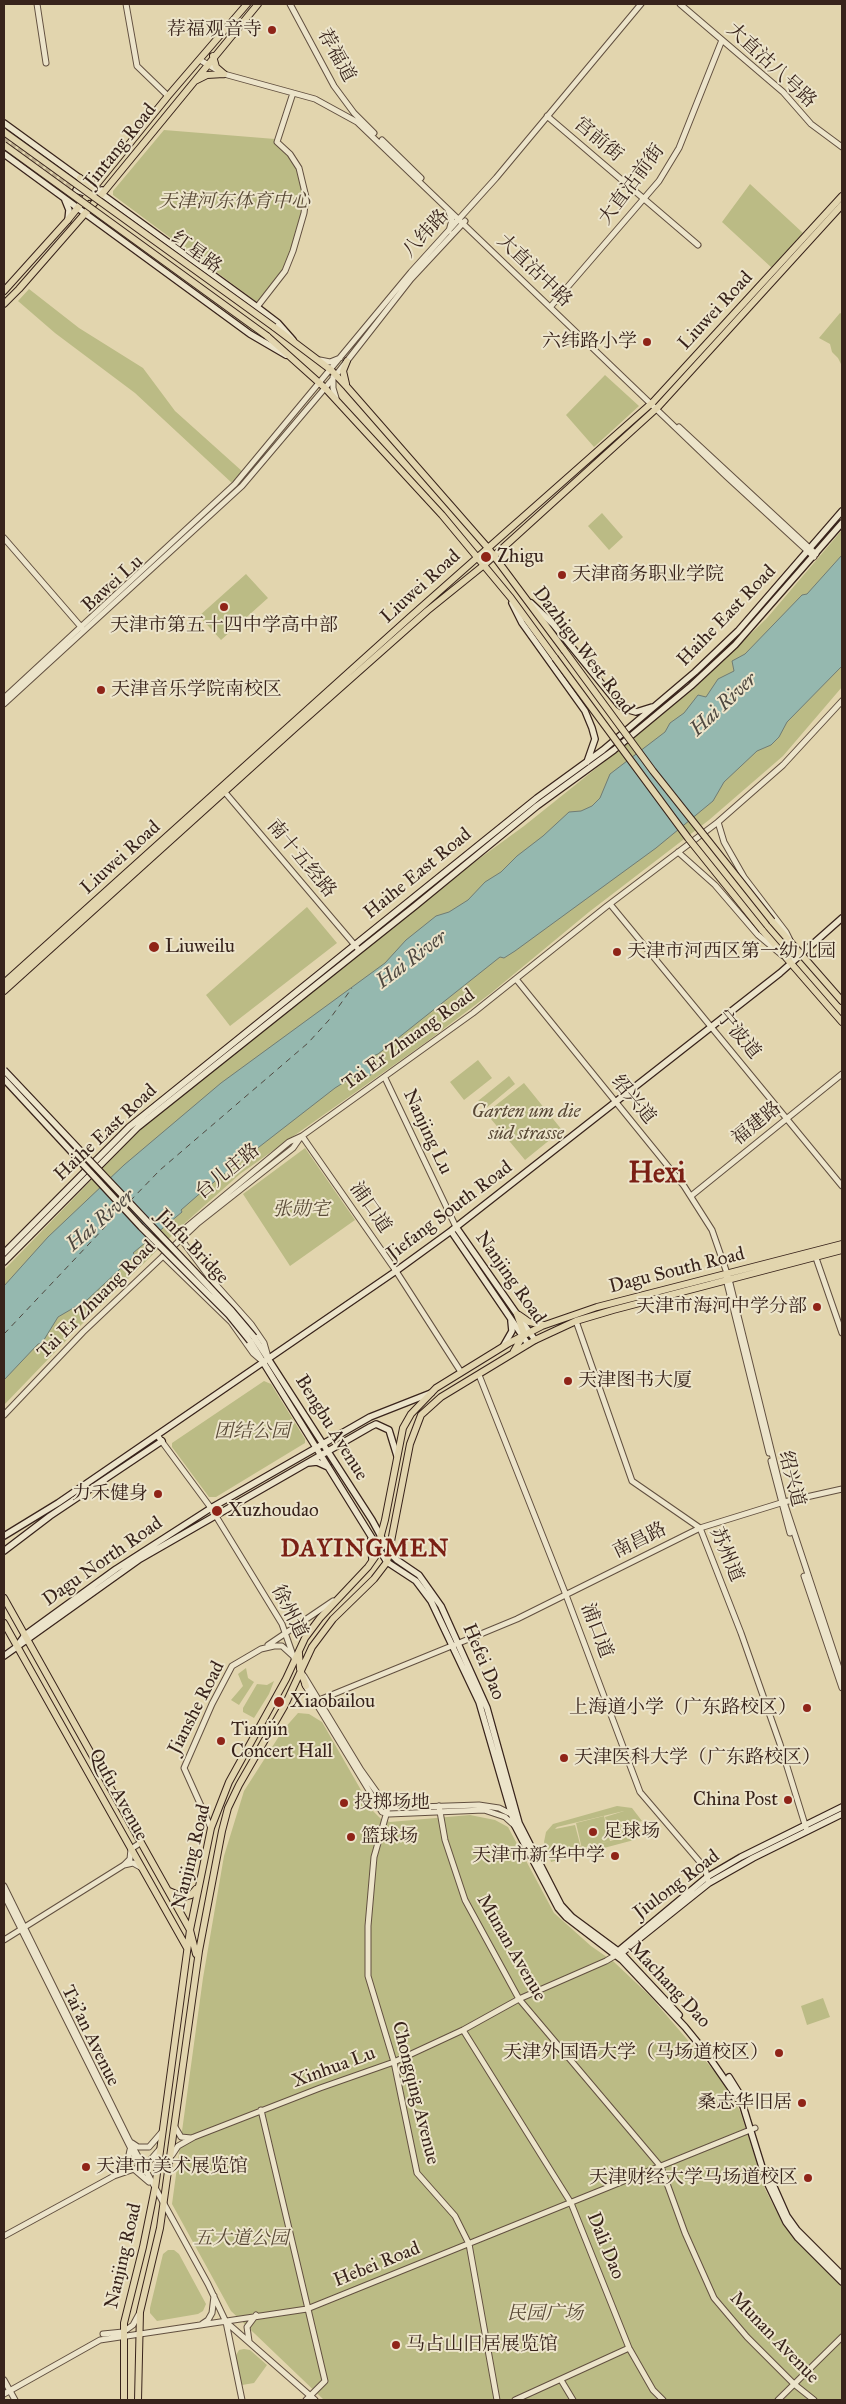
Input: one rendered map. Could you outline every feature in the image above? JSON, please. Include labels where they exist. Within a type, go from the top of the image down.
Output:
[{"type":"main road","name":"Jintang Road","points":[[99,191],[102,178],[168,96],[248,4]]},
{"type":"main road","name":"Jintang Road","points":[[4,291],[67,221],[82,211],[99,191],[110,183],[258,4]]},
{"type":"main road","points":[[221,34],[216,43],[213,57],[216,67],[224,74]]},
{"type":"main road","points":[[192,82],[207,75],[224,74]]},
{"type":"main road","points":[[4,123],[257,307],[278,323],[294,342]]},
{"type":"main road","name":"红星路","points":[[4,132],[274,327]]},
{"type":"main road","name":"红星路","points":[[4,144],[267,336]]},
{"type":"main road","points":[[4,154],[250,334],[286,355]]},
{"type":"main road","points":[[80,178],[92,181],[102,178]]},
{"type":"main road","points":[[80,178],[87,186],[89,194]]},
{"type":"main road","points":[[110,183],[108,193],[113,202]]},
{"type":"main road","points":[[76,190],[89,194]]},
{"type":"main road","name":"Jintang Road","points":[[4,304],[76,223],[89,194],[99,191]]},
{"type":"main road","points":[[62,196],[68,208],[67,221]]},
{"type":"main road","name":"Liuwei Road","points":[[4,991],[477,557],[654,406],[842,196]]},
{"type":"main road","name":"Liuwei Road","points":[[4,983],[420,616],[494,556],[654,406],[842,205]]},
{"type":"main road","name":"Dazhigu West Road","points":[[274,327],[313,357],[352,393],[488,548],[659,779],[793,947],[842,1001]]},
{"type":"main road","name":"Dazhigu West Road","points":[[267,336],[340,404],[484,565],[511,598],[688,838],[790,964],[842,1022]]},
{"type":"main road","points":[[345,359],[344,376],[352,393]]},
{"type":"main road","name":"Haihe East Road","points":[[4,1253],[129,1127],[537,798],[587,762],[659,704],[730,640],[842,511]]},
{"type":"main road","name":"Haihe East Road","points":[[4,1262],[138,1127],[537,806],[614,750],[691,686],[735,645],[842,523]]},
{"type":"main road","points":[[523,596],[553,624],[619,705],[636,712],[647,710],[659,704]]},
{"type":"main road","points":[[511,598],[522,623],[585,711],[594,739],[587,762]]},
{"type":"main road","name":"Jiefang South Road","points":[[4,1536],[44,1512],[396,1272],[454,1229],[712,1027],[801,955],[842,918]]},
{"type":"main road","points":[[811,986],[810,977],[815,975],[820,977]]},
{"type":"main road","name":"Jinfu Bridge","points":[[4,1070],[232,1311],[252,1339]]},
{"type":"main road","name":"Jinfu Bridge","points":[[4,1079],[141,1227],[252,1339]]},
{"type":"main road","name":"Nanjing Road","points":[[454,1229],[517,1314]]},
{"type":"main road","name":"Nanjing Road","points":[[138,2400],[140,2312],[164,2205],[197,1963],[197,1951],[217,1850],[228,1808],[250,1765],[285,1705],[312,1647],[327,1627],[374,1579],[387,1562],[410,1444],[417,1421],[441,1397],[535,1340],[526,1334],[510,1317],[454,1229]]},
{"type":"main road","name":"Dagu South Road","points":[[535,1340],[576,1321],[842,1244]]},
{"type":"main road","name":"Dagu South Road","points":[[526,1334],[548,1324],[597,1307],[816,1258],[842,1250]]},
{"type":"main road","points":[[517,1314],[532,1323],[548,1324]]},
{"type":"main road","points":[[517,1314],[526,1334]]},
{"type":"main road","points":[[502,1348],[512,1332],[510,1317]]},
{"type":"main road","points":[[508,1357],[526,1334],[549,1333]]},
{"type":"main road","name":"Nanjing Road","points":[[526,1334],[528,1344]]},
{"type":"main road","name":"Nanjing Road","points":[[124,2400],[124,2323],[143,2247],[155,2188],[190,1930],[211,1828],[229,1782],[286,1679],[300,1647],[317,1622],[370,1564],[378,1548],[397,1457],[407,1420],[414,1408],[431,1392],[461,1372],[526,1334]]},
{"type":"main road","name":"Bengbu Avenue","points":[[252,1339],[387,1562]]},
{"type":"main road","name":"Bengbu Avenue","points":[[266,1361],[278,1372],[380,1536]]},
{"type":"main road","name":"Dagu North Road","points":[[4,1656],[26,1636],[145,1548],[322,1443],[370,1417],[431,1392]]},
{"type":"main road","name":"Dagu North Road","points":[[26,1636],[140,1560],[376,1424],[389,1430],[397,1457]]},
{"type":"main road","points":[[4,1551],[50,1516],[162,1441]]},
{"type":"main road","points":[[304,1465],[317,1462],[329,1468]]},
{"type":"main road","points":[[368,1529],[373,1552],[370,1564]]},
{"type":"main road","name":"Hefei Dao","points":[[380,1536],[390,1553],[426,1582],[441,1606],[479,1702],[511,1814],[517,1824]]},
{"type":"main road","name":"Hefei Dao","points":[[387,1562],[424,1590],[457,1644],[487,1708],[517,1824]]},
{"type":"main road","name":"Qufu Avenue","points":[[4,1598],[190,1930]]},
{"type":"main road","name":"Qufu Avenue","points":[[4,1623],[188,1949]]},
{"type":"main road","points":[[300,1647],[301,1672],[306,1686]]},
{"type":"main road","name":"Jiulong Road","points":[[626,1947],[708,1880],[753,1858],[842,1807]]},
{"type":"main road","name":"Jiulong Road","points":[[806,1828],[842,1814]]},
{"type":"main road","name":"Machang Dao","points":[[517,1824],[563,1908],[618,1953],[707,2054],[739,2099],[753,2128],[770,2180],[787,2216],[803,2237],[842,2275]]},
{"type":"main road","points":[[166,1888],[174,1895],[183,1897],[193,1893],[198,1886]]},
{"type":"main road","points":[[197,1951],[190,1930],[202,1932]]},
{"type":"main road","points":[[179,1934],[186,1964]]},
{"type":"main road","points":[[609,1947],[626,1947]]},
{"type":"main road","points":[[618,1953],[626,1947]]},
{"type":"main road","points":[[188,1949],[197,1951]]},
{"type":"main road","name":"Machang Dao","points":[[753,2128],[766,2180],[786,2222],[798,2238],[842,2282]]},
{"type":"street","points":[[37,4],[46,62]]},
{"type":"street","points":[[126,4],[136,66],[168,96]]},
{"type":"street","name":"荐福道","points":[[290,4],[334,86],[359,119],[446,205]]},
{"type":"street","name":"八纬路","points":[[83,629],[235,484],[333,374],[641,4]]},
{"type":"street","name":"大直沽八号路","points":[[680,4],[783,92],[811,124],[842,147]]},
{"type":"street","name":"大直沽前街","points":[[552,305],[659,181],[679,148],[722,40]]},
{"type":"street","points":[[200,60],[224,74],[293,93],[332,107],[356,122],[460,220]]},
{"type":"street","points":[[257,307],[285,271],[293,252],[304,213],[306,197],[299,168],[290,154],[277,142],[293,93]]},
{"type":"street","name":"宫前街","points":[[547,116],[698,245]]},
{"type":"street","points":[[446,205],[452,220],[450,234]]},
{"type":"street","name":"大直沽中路","points":[[460,220],[552,305],[654,406]]},
{"type":"street","name":"大直沽中路","points":[[460,220],[654,406],[815,555]]},
{"type":"street","points":[[313,357],[328,362],[345,359]]},
{"type":"street","points":[[333,374],[334,392],[340,404]]},
{"type":"street","points":[[4,538],[83,629]]},
{"type":"street","name":"Bawei Lu","points":[[4,698],[83,629]]},
{"type":"street","name":"Bawei Lu","points":[[4,704],[83,629]]},
{"type":"street","name":"Tai Er Zhuang Road","points":[[4,1415],[83,1332],[198,1223],[293,1148],[302,1136],[385,1078],[718,822],[783,765],[842,701]]},
{"type":"street","name":"南十五经路","points":[[222,789],[359,950]]},
{"type":"street","points":[[718,822],[724,842],[744,877],[786,932],[793,947]]},
{"type":"street","points":[[678,852],[715,885],[770,947],[784,956]]},
{"type":"street","name":"宁波道","points":[[610,904],[788,1118],[842,1186]]},
{"type":"street","name":"绍兴道","points":[[516,979],[691,1196],[712,1230],[728,1278],[782,1503],[842,1688]]},
{"type":"street","name":"福建路","points":[[691,1196],[842,1074]]},
{"type":"street","name":"Nanjing Lu","points":[[385,1078],[454,1229]]},
{"type":"street","name":"浦口道","points":[[302,1136],[396,1272],[461,1372]]},
{"type":"street","points":[[181,1239],[210,1278],[251,1324],[264,1343],[266,1361]]},
{"type":"street","name":"Bengbu Avenue","points":[[163,1256],[221,1312],[253,1353],[266,1361]]},
{"type":"street","points":[[816,1258],[842,1333]]},
{"type":"street","name":"苏州道","points":[[576,1321],[632,1481],[700,1528],[741,1633],[780,1744],[806,1828]]},
{"type":"street","name":"浦口道","points":[[479,1374],[566,1594],[640,1792],[705,1868],[708,1880]]},
{"type":"street","name":"徐州道","points":[[157,1434],[216,1516],[287,1634],[301,1672],[386,1811]]},
{"type":"street","name":"南昌路","points":[[319,1700],[517,1619],[700,1528],[782,1503],[842,1489]]},
{"type":"street","name":"绍兴道","points":[[782,1503],[842,1677]]},
{"type":"street","name":"Jianshe Road","points":[[211,1828],[184,1768],[232,1666],[287,1634],[340,1597]]},
{"type":"street","points":[[262,1649],[282,1646],[295,1658]]},
{"type":"street","points":[[306,1686],[375,1802],[386,1811],[489,1806],[511,1814]]},
{"type":"street","points":[[440,1809],[484,1810],[505,1817],[517,1824]]},
{"type":"street","name":"Munan Avenue","points":[[440,1809],[445,1840],[465,1900],[519,2000],[661,2167],[685,2233],[714,2298],[747,2337],[794,2384],[814,2400]]},
{"type":"street","name":"Chongqing Avenue","points":[[386,1811],[374,1856],[368,1926],[368,1976],[394,2062],[417,2174],[455,2216],[469,2244],[497,2400]]},
{"type":"street","points":[[4,1940],[124,1865],[130,1859],[131,1849],[140,1843]]},
{"type":"street","points":[[124,1865],[132,1863],[142,1868]]},
{"type":"street","name":"Tai'an Avenue","points":[[4,1886],[130,2150],[142,2167]]},
{"type":"street","name":"Tai'an Avenue","points":[[4,1895],[23,1928]]},
{"type":"street","points":[[23,1928],[142,2167],[214,2295],[226,2322],[242,2400]]},
{"type":"street","name":"Xinhua Lu","points":[[171,2158],[178,2146],[194,2137],[261,2110],[394,2062],[462,2030],[519,2000],[606,1961],[618,1953]]},
{"type":"street","name":"Dali Dao","points":[[462,2030],[571,2204],[629,2348],[653,2390],[663,2400]]},
{"type":"street","points":[[226,2322],[311,2399],[325,2381],[261,2110]]},
{"type":"street","points":[[175,2127],[181,2137],[194,2137]]},
{"type":"street","name":"Hebei Road","points":[[4,2394],[103,2337],[139,2335],[226,2322],[257,2315],[307,2309],[571,2204],[753,2128]]},
{"type":"street","points":[[130,2140],[138,2147],[146,2148],[155,2142],[162,2131]]},
{"type":"street","points":[[114,2176],[127,2164],[130,2150]]},
{"type":"street","points":[[4,2236],[114,2176],[142,2167],[152,2161],[159,2150]]},
{"type":"street","points":[[134,2170],[140,2172],[155,2188]]},
{"type":"street","points":[[197,2325],[205,2323],[210,2317],[214,2295]]},
{"type":"street","points":[[123,2335],[133,2325],[140,2312]]},
{"type":"street","points":[[249,2341],[247,2327],[257,2315]]},
{"type":"street","points":[[778,2400],[842,2336]]},
{"type":"street","points":[[515,2400],[629,2348]]},
{"type":"street","points":[[4,2380],[15,2400]]},
{"type":"street","points":[[561,2380],[573,2400]]},
{"type":"green space","name":"天津河东体育中心","points":[[164,130],[275,139],[286,148],[299,166],[304,199],[297,232],[283,270],[258,303],[113,195],[113,191]]},
{"type":"green space","points":[[750,184],[803,233],[772,268],[722,222]]},
{"type":"green space","points":[[29,289],[79,328],[143,368],[175,411],[243,472],[233,484],[135,393],[55,333],[18,301]]},
{"type":"green space","points":[[840,313],[842,314],[842,366],[832,352],[830,344],[819,338]]},
{"type":"green space","points":[[605,375],[639,406],[594,447],[566,415]]},
{"type":"green space","points":[[602,513],[623,537],[609,550],[588,526]]},
{"type":"green space","points":[[842,530],[842,687],[783,756],[709,820],[589,912],[491,993],[425,1043],[240,1174],[186,1222],[82,1324],[4,1405],[4,1270],[141,1129],[472,864],[524,826],[701,682],[767,618]]},
{"type":"green space","points":[[246,574],[268,598],[221,640],[199,616]]},
{"type":"green space","points":[[307,907],[337,943],[230,1026],[206,995]]},
{"type":"green space","points":[[478,1060],[492,1078],[464,1100],[450,1082]]},
{"type":"green space","points":[[509,1076],[515,1084],[485,1109],[478,1101]]},
{"type":"green space","name":"Garten um die süd strasse","points":[[524,1083],[562,1130],[525,1160],[486,1113]]},
{"type":"green space","name":"张勋宅","points":[[305,1148],[355,1220],[290,1266],[243,1194]]},
{"type":"green space","name":"团结公园","points":[[264,1381],[271,1384],[305,1439],[305,1443],[216,1497],[209,1497],[172,1447],[172,1443]]},
{"type":"green space","points":[[246,1668],[248,1678],[254,1682],[239,1705],[231,1700],[243,1686],[238,1674]]},
{"type":"green space","points":[[274,1681],[269,1694],[254,1718],[243,1712],[243,1708],[257,1684],[267,1685]]},
{"type":"green space","points":[[298,1713],[309,1714],[322,1722],[373,1811],[381,1819],[390,1822],[470,1815],[495,1820],[508,1827],[554,1913],[591,1946],[614,1962],[650,1996],[721,2079],[740,2111],[765,2189],[784,2226],[842,2287],[842,2400],[324,2400],[231,2311],[172,2204],[203,1978],[224,1856],[244,1791],[283,1730]]},
{"type":"green space","points":[[617,1806],[632,1808],[642,1821],[639,1822],[640,1832],[634,1840],[551,1862],[550,1858],[555,1856],[547,1850],[544,1842],[546,1832],[553,1824]],"holes":[[[624,1811],[605,1817],[611,1840],[630,1836],[562,1853],[581,1848],[575,1825],[555,1829],[557,1827]]]},
{"type":"green space","name":"足球场","points":[[604,1816],[610,1841],[582,1849],[576,1823]]},
{"type":"green space","points":[[823,1998],[830,2017],[807,2025],[801,2006]]},
{"type":"green space","points":[[168,2250],[174,2250],[179,2254],[206,2304],[203,2311],[198,2314],[157,2321],[150,2313],[150,2308],[163,2254]]},
{"type":"green space","points":[[239,2350],[250,2350],[267,2365],[254,2383],[242,2385],[235,2357]]},
{"type":"water","name":"Hai River","points":[[842,555],[842,666],[787,722],[779,737],[771,745],[757,751],[724,782],[713,801],[656,848],[515,951],[504,958],[500,957],[373,1056],[371,1064],[374,1073],[367,1077],[362,1071],[335,1088],[205,1189],[181,1210],[182,1212],[133,1253],[135,1255],[87,1300],[58,1317],[42,1343],[38,1344],[4,1380],[4,1286],[48,1237],[124,1165],[221,1083],[385,963],[406,940],[436,916],[449,912],[468,900],[485,882],[501,872],[569,812],[581,811],[592,806],[600,798],[610,774],[665,732],[670,723],[684,713],[698,695],[706,697],[718,679],[734,671],[732,661],[745,654],[802,595],[807,594]]},
{"type":"ferry route","points":[[130,1201],[160,1170],[308,1043],[329,1020],[352,988]]},
{"type":"ferry route","points":[[4,1334],[122,1209]]},
{"type":"tunnel","points":[[4,139],[76,190]]},
{"type":"place","name":"荐福观音寺","points":[[272,30]]},
{"type":"place","name":"六纬路小学","points":[[647,342]]},
{"type":"place","name":"Zhigu","points":[[486,557]]},
{"type":"place","name":"天津商务职业学院","points":[[562,575]]},
{"type":"place","name":"天津市第五十四中学高中部","points":[[224,607]]},
{"type":"place","name":"天津音乐学院南校区","points":[[101,690]]},
{"type":"place","name":"Liuweilu","points":[[154,947]]},
{"type":"place","name":"天津市河西区第一幼儿园","points":[[617,952]]},
{"type":"place","name":"天津市海河中学分部","points":[[817,1307]]},
{"type":"place","name":"天津图书大厦","points":[[568,1381]]},
{"type":"place","name":"力禾健身","points":[[158,1494]]},
{"type":"place","name":"Xuzhoudao","points":[[217,1511]]},
{"type":"place","name":"Xiaobailou","points":[[279,1702]]},
{"type":"place","name":"上海道小学（广东路校区）","points":[[807,1708]]},
{"type":"place","name":"Tianjin Concert Hall","points":[[221,1741]]},
{"type":"place","name":"天津医科大学（广东路校区）","points":[[564,1758]]},
{"type":"place","name":"China Post","points":[[788,1800]]},
{"type":"place","name":"投掷场地","points":[[344,1803]]},
{"type":"place","name":"足球场","points":[[593,1832]]},
{"type":"place","name":"篮球场","points":[[351,1837]]},
{"type":"place","name":"天津市新华中学","points":[[615,1856]]},
{"type":"place","name":"天津外国语大学（马场道校区）","points":[[779,2053]]},
{"type":"place","name":"桑志华旧居","points":[[802,2103]]},
{"type":"place","name":"天津市美术展览馆","points":[[86,2167]]},
{"type":"place","name":"天津财经大学马场道校区","points":[[808,2178]]},
{"type":"place","name":"马占山旧居展览馆","points":[[396,2345]]},
{"type":"district","name":"Hexi","points":[[657,1175]]},
{"type":"district","name":"DAYINGMEN","points":[[365,1550]]},
{"type":"park label","name":"五大道公园","points":[[241,2239]]},
{"type":"park label","name":"民园广场","points":[[545,2314]]}]
